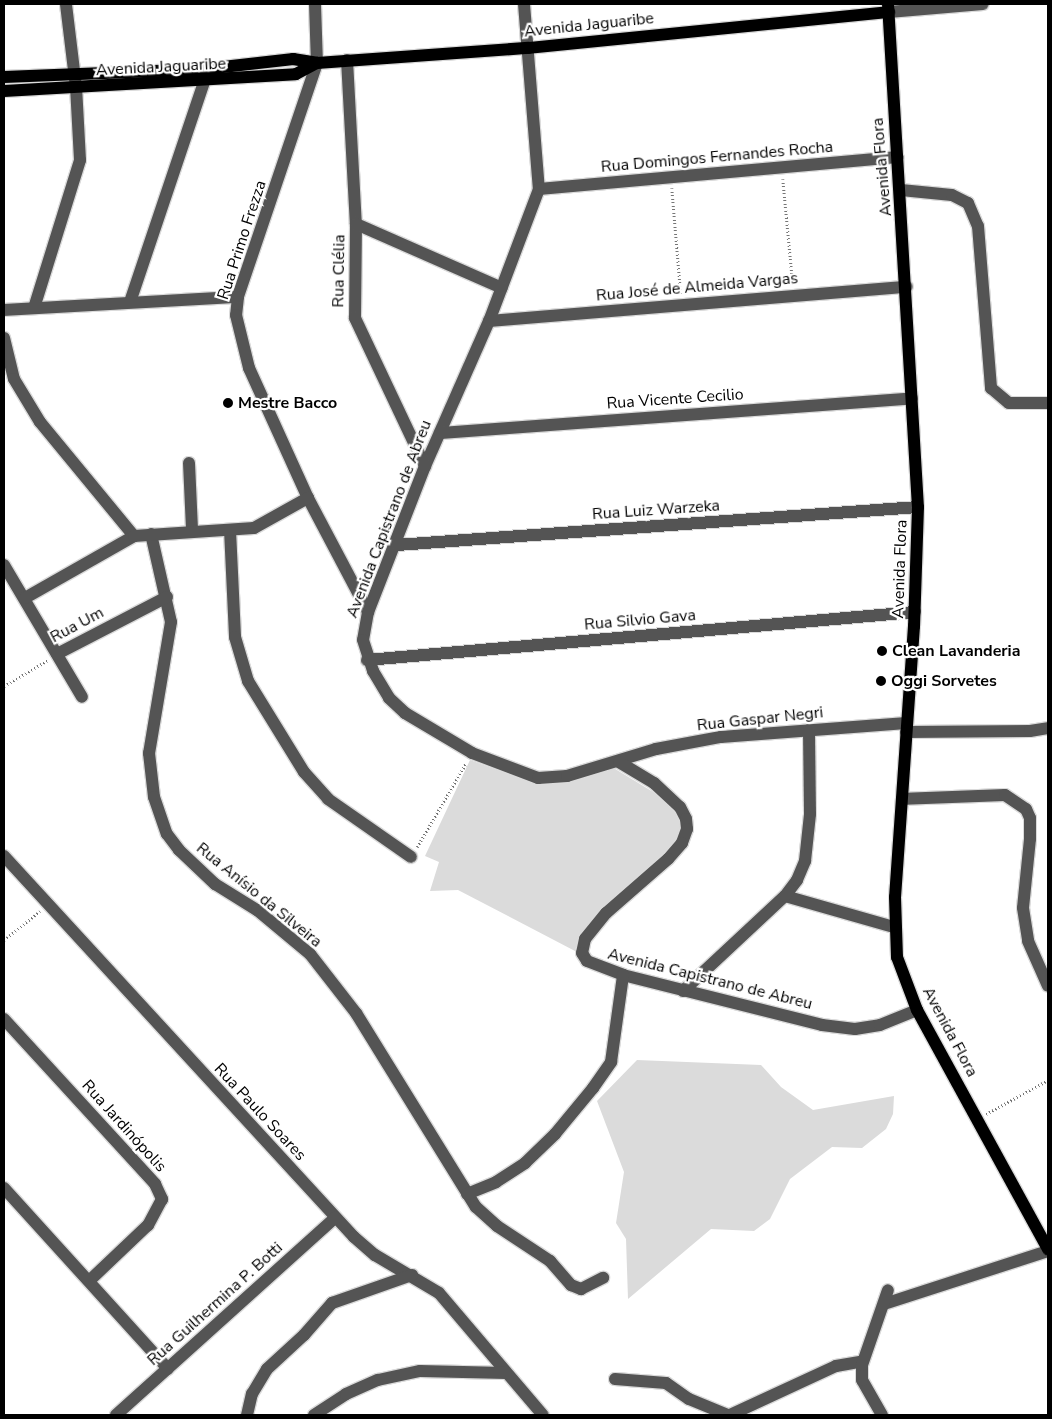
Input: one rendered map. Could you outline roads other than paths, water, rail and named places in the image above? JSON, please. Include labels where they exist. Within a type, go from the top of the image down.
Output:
[{"type":"main road","name":"Avenida Jaguaribe","points":[[4,91],[76,81],[293,59],[317,62],[528,48],[889,8]]},
{"type":"main road","name":"Avenida Flora","points":[[889,8],[907,287],[918,507],[914,612],[894,927],[897,957],[917,1010],[978,1118],[1048,1250]]},
{"type":"main road","name":"Avenida Jaguaribe","points":[[4,77],[76,81],[204,82],[296,74],[317,62]]},
{"type":"street","points":[[34,308],[78,169],[76,81],[66,4]]},
{"type":"street","name":"Rua Primo Frezza","points":[[315,4],[317,62],[238,297],[237,325],[244,356],[308,498],[368,612]]},
{"type":"street","name":"Avenida Capistrano de Abreu","points":[[524,4],[539,189],[489,321],[425,466],[397,545],[368,612],[363,640],[367,660],[396,705],[472,753],[538,778],[567,776],[619,762],[654,783],[680,807],[686,819],[687,829],[682,843],[668,859],[606,913],[585,939],[582,953],[587,961],[623,975],[683,991],[822,1024],[855,1029],[880,1025],[917,1010]]},
{"type":"street","name":"Avenida Jaguaribe","points":[[889,8],[983,4]]},
{"type":"street","name":"Rua Clélia","points":[[347,60],[356,224],[355,318],[425,466]]},
{"type":"street","points":[[130,302],[204,82],[205,69]]},
{"type":"street","name":"Rua Domingos Fernandes Rocha","points":[[539,189],[898,157]]},
{"type":"street","points":[[901,190],[952,195],[968,203],[978,226],[991,388],[1009,403],[1048,403]]},
{"type":"street","points":[[356,224],[502,288]]},
{"type":"street","name":"Rua José de Almeida Vargas","points":[[489,321],[907,287]]},
{"type":"street","points":[[4,310],[238,297]]},
{"type":"street","points":[[4,338],[14,379],[40,422],[134,536]]},
{"type":"street","name":"Rua Vicente Cecilio","points":[[440,432],[912,398]]},
{"type":"street","points":[[189,463],[192,530]]},
{"type":"street","points":[[25,598],[134,536],[192,530],[230,530],[259,526],[308,498]]},
{"type":"street","name":"Rua Luiz Warzeka","points":[[397,545],[918,507]]},
{"type":"street","points":[[230,530],[235,637],[248,681],[304,772],[328,799],[410,858]]},
{"type":"street","name":"Rua Anísio da Silveira","points":[[150,534],[167,597],[171,622],[169,645],[149,753],[149,774],[161,822],[179,850],[215,884],[257,910],[310,954],[356,1013],[467,1194],[497,1226],[550,1261],[572,1285],[581,1289],[603,1278]]},
{"type":"street","points":[[4,566],[25,598],[82,696]]},
{"type":"street","name":"Rua Um","points":[[57,654],[167,597]]},
{"type":"street","name":"Rua Silvio Gava","points":[[367,660],[914,612]]},
{"type":"street","name":"Rua Gaspar Negri","points":[[619,762],[656,749],[721,737],[809,730],[906,727],[1030,731],[1048,728]]},
{"type":"street","points":[[683,991],[785,896],[800,873],[808,840],[809,730]]},
{"type":"street","points":[[902,799],[1005,795],[1026,808],[1030,818],[1030,839],[1023,908],[1028,941],[1048,986]]},
{"type":"street","name":"Rua Paulo Soares","points":[[4,856],[46,905],[335,1218],[375,1255],[439,1292],[543,1415]]},
{"type":"street","points":[[785,896],[894,927]]},
{"type":"street","points":[[467,1194],[496,1182],[524,1163],[555,1134],[593,1088],[611,1062],[623,975]]},
{"type":"street","name":"Rua Jardinópolis","points":[[4,1020],[155,1184],[162,1199],[148,1225],[90,1280]]},
{"type":"street","points":[[4,1188],[90,1280],[168,1369]]},
{"type":"street","name":"Rua Guilhermina P. Botti","points":[[116,1415],[335,1218]]},
{"type":"street","points":[[884,1304],[1048,1250]]},
{"type":"street","points":[[247,1415],[252,1394],[267,1369],[304,1335],[332,1303],[412,1276]]},
{"type":"street","points":[[882,1415],[862,1380],[863,1361],[888,1290]]},
{"type":"street","points":[[615,1379],[666,1383],[689,1400],[729,1415],[836,1366],[863,1361]]},
{"type":"street","points":[[314,1415],[346,1394],[378,1380],[420,1371],[506,1373]]},
{"type":"place","name":"Mestre Bacco","points":[[228,403]]},
{"type":"place","name":"Clean Lavanderia","points":[[882,651]]},
{"type":"place","name":"Oggi Sorvetes","points":[[881,681]]}]
